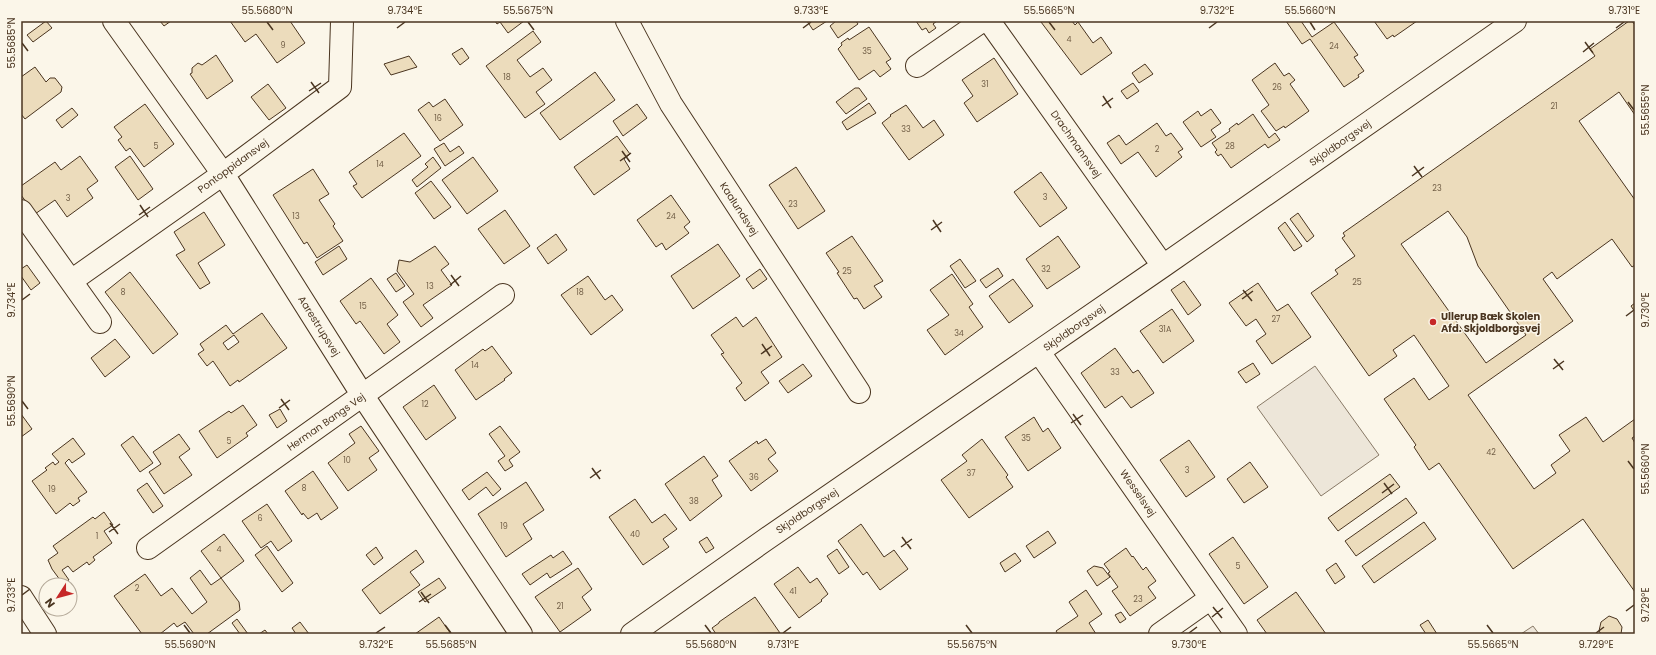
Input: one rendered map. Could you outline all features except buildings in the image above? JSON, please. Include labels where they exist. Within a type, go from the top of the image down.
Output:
[{"type":"street","name":"Aarestrupsvej","points":[[114,21],[223,174],[363,396],[520,634]]},
{"type":"street","name":"Pontoppidansvej","points":[[71,281],[223,174],[340,87],[342,21]]},
{"type":"street","name":"Kaalundsvej","points":[[627,21],[671,104],[859,392]]},
{"type":"street","points":[[917,66],[982,21]]},
{"type":"street","name":"Drachmannsvej","points":[[989,21],[1162,266]]},
{"type":"street","name":"Skjoldborgsvej","points":[[632,634],[765,540],[1039,352],[1515,21]]},
{"type":"street","points":[[21,212],[100,322]]},
{"type":"street","name":"Herman Bangs Vej","points":[[148,548],[503,295]]},
{"type":"street","name":"Wesselsvej","points":[[1039,352],[1236,634]]},
{"type":"street","points":[[21,597],[45,634]]},
{"type":"street","points":[[1160,634],[1211,598]]},
{"type":"shaded area","points":[[1315,366],[1379,455],[1321,496],[1257,407]]},
{"type":"shaded area","points":[[1533,626],[1539,634],[1521,634]]},
{"type":"place","name":"Ullerup Bæk Skolen Afd. Skjoldborgsvej","points":[[1433,322]]}]
